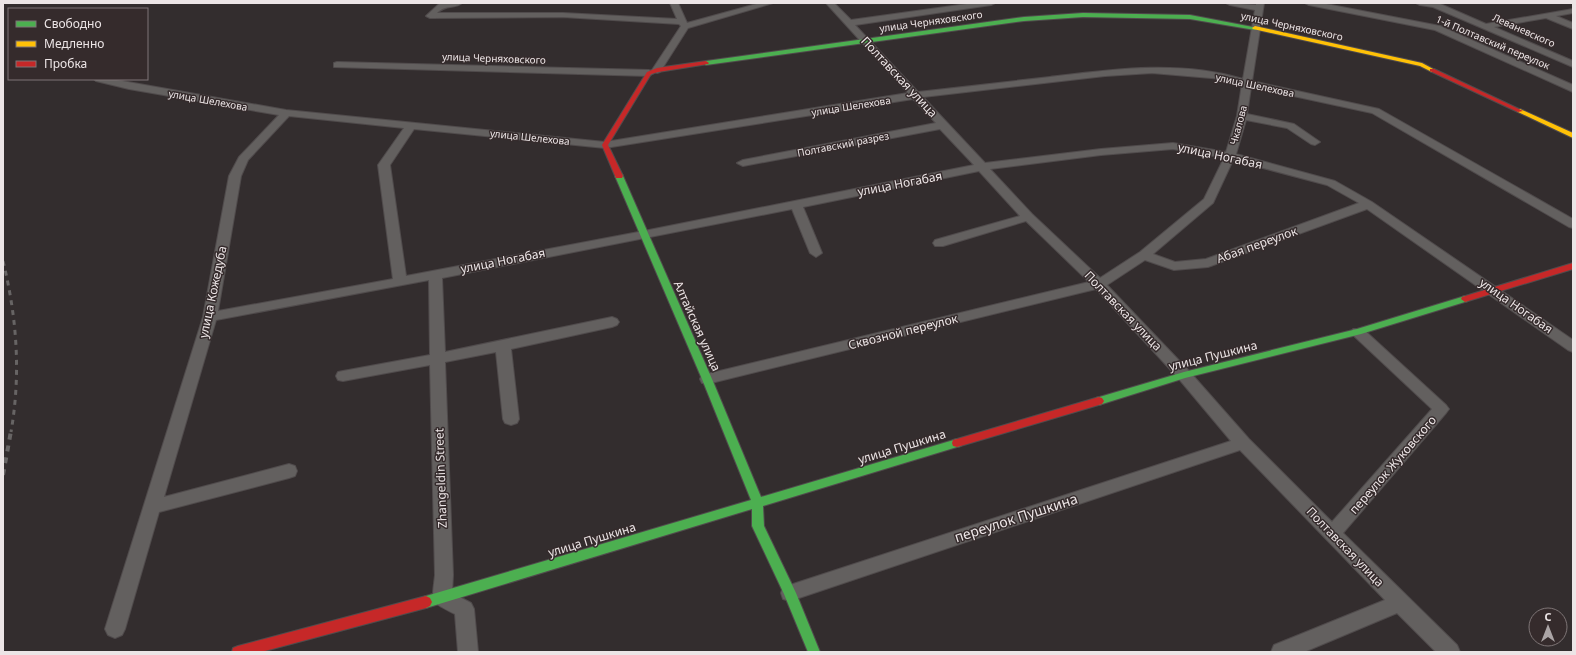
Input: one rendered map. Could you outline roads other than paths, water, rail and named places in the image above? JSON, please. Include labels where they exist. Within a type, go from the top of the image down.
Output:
[{"type":"street","points":[[458,3],[444,3],[436,8],[430,16],[564,12],[684,24],[769,3]]},
{"type":"street","points":[[674,3],[684,24]]},
{"type":"street","name":"Полтавская улица","points":[[830,3],[1028,217],[1099,284],[1184,375],[1243,442],[1400,603],[1450,652]]},
{"type":"street","points":[[849,23],[991,3]]},
{"type":"street","points":[[1230,3],[1259,5]]},
{"type":"street","name":"1-й Полтавский переулок","points":[[1309,3],[1437,28],[1573,89]]},
{"type":"street","name":"Леваневского","points":[[1420,3],[1435,5],[1573,64]]},
{"type":"street","name":"Чкалова","points":[[1099,284],[1144,255],[1209,201],[1230,156],[1242,116],[1259,5]]},
{"type":"street","points":[[1487,26],[1573,11]]},
{"type":"street","name":"улица Черняховского","points":[[337,65],[653,72],[994,23],[1083,15],[1135,15],[1190,18],[1255,28],[1422,65],[1573,136]]},
{"type":"street","points":[[1548,16],[1573,26]]},
{"type":"street","points":[[606,145],[684,24]]},
{"type":"street","name":"улица Шелехова","points":[[103,80],[286,113],[606,145],[917,96],[1105,73],[1152,70],[1224,76],[1248,83],[1375,111],[1573,224]]},
{"type":"street","name":"улица Кожедуба","points":[[115,629],[210,317],[235,176],[243,159],[286,113]]},
{"type":"street","points":[[1242,116],[1290,126],[1315,142]]},
{"type":"street","points":[[400,281],[384,165],[411,125]]},
{"type":"street","name":"Полтавский разрез","points":[[743,163],[943,125]]},
{"type":"street","name":"Алтайская улица","points":[[606,145],[707,379],[757,502],[758,526],[790,593],[814,652]]},
{"type":"street","name":"улица Ногабая","points":[[210,317],[538,254],[644,236],[983,167],[1102,152],[1147,148],[1188,148],[1230,156],[1331,183],[1368,204],[1573,347]]},
{"type":"street","name":"Абая переулок","points":[[1144,255],[1174,266],[1208,263],[1368,204]]},
{"type":"street","points":[[796,205],[816,252]]},
{"type":"street","points":[[939,243],[1028,217]]},
{"type":"street","name":"улица Пушкина","points":[[238,652],[442,598],[757,502],[1184,375],[1358,332],[1573,266]]},
{"type":"street","name":"Zhangeldin Street","points":[[435,275],[436,358],[444,575],[442,598]]},
{"type":"street","name":"Сквозной переулок","points":[[707,379],[1099,284]]},
{"type":"street","points":[[343,376],[503,346],[612,322]]},
{"type":"street","name":"переулок Жуковского","points":[[1333,533],[1441,409],[1358,332]]},
{"type":"street","points":[[503,346],[511,419]]},
{"type":"street","name":"переулок Пушкина","points":[[790,593],[1243,442]]},
{"type":"street","points":[[152,507],[289,471]]},
{"type":"street","points":[[442,598],[464,609],[468,652]]},
{"type":"street","points":[[1281,652],[1400,603]]},
{"type":"railway","points":[[3,261],[12,304],[17,367],[11,432]]},
{"type":"railway","points":[[3,475],[11,431]]}]
